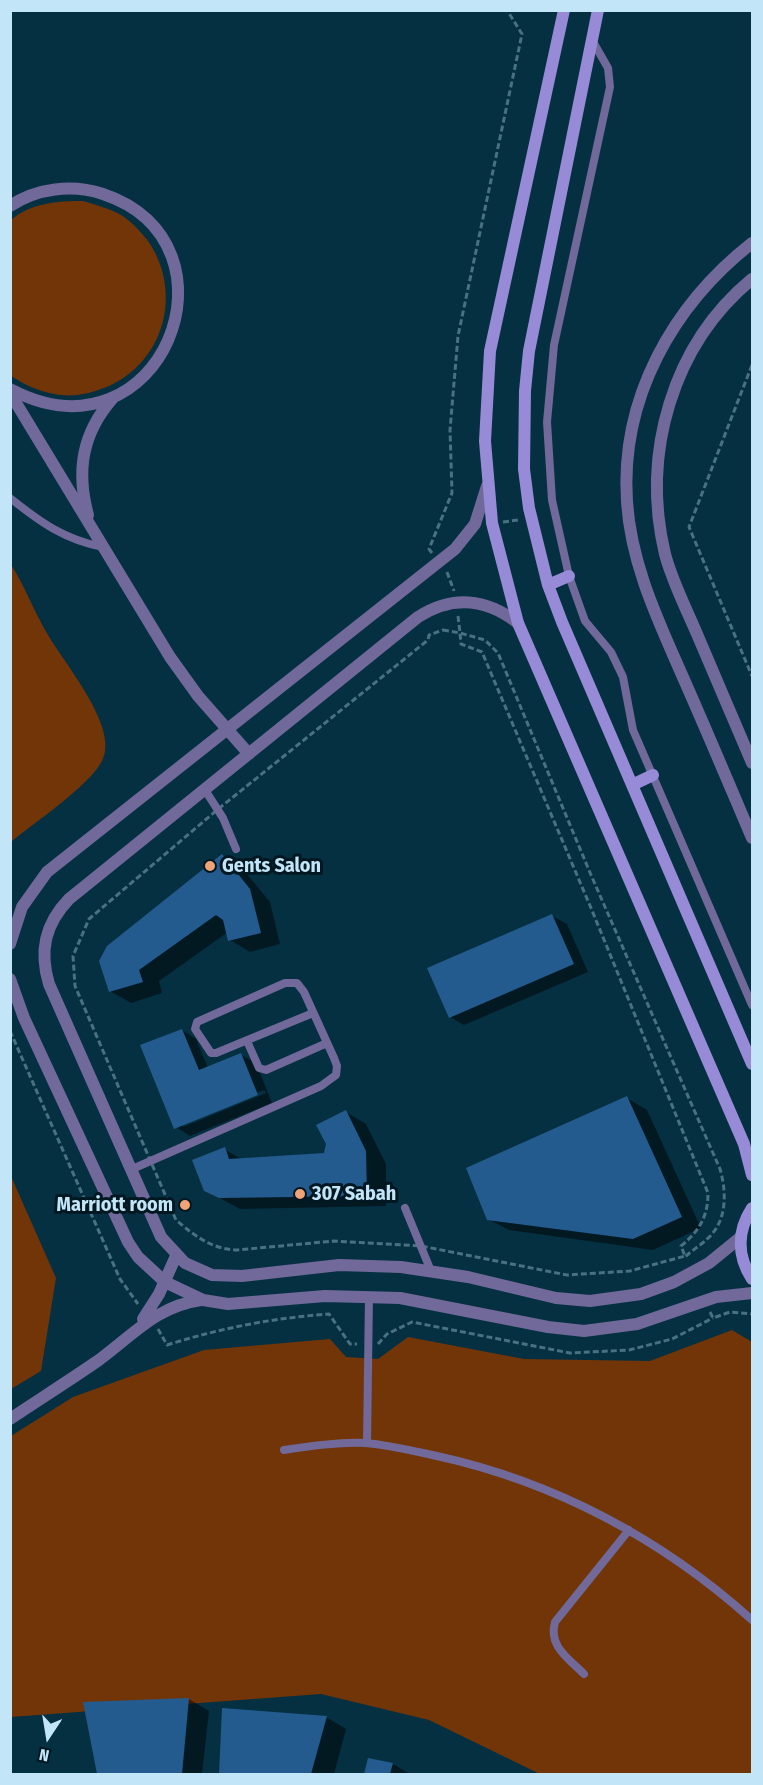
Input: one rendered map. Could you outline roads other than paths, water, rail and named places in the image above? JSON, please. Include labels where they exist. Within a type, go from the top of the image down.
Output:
[{"type":"street","points":[[556,10],[556,41]]},
{"type":"street","points":[[564,10],[490,351],[484,441],[487,486],[499,555],[518,623],[739,1133],[753,1174]]},
{"type":"street","points":[[598,10],[531,342],[525,390],[525,469],[535,537],[548,585],[753,1064]]},
{"type":"street","points":[[593,36],[608,10]]},
{"type":"street","points":[[10,206],[42,192],[67,188],[92,191],[116,198],[137,212],[155,230],[168,250],[177,274],[179,299],[176,324],[170,340],[153,368],[135,385],[113,398],[92,405],[70,407],[48,405],[10,391]]},
{"type":"street","points":[[753,243],[709,281],[689,304],[662,347],[636,413],[627,473],[627,503],[631,533],[646,592],[753,838]]},
{"type":"street","points":[[753,279],[722,308],[704,331],[676,383],[660,440],[657,498],[660,527],[675,584],[753,763]]},
{"type":"street","points":[[10,391],[93,531],[184,676],[249,754]]},
{"type":"street","points":[[93,531],[82,495],[81,460],[92,426],[113,398]]},
{"type":"street","points":[[10,917],[22,907],[47,872],[455,549],[475,524],[487,486]]},
{"type":"street","points":[[548,585],[569,576]]},
{"type":"street","points":[[518,623],[507,614],[480,603],[456,601],[429,610],[69,899],[58,910],[45,938],[44,969],[49,984],[161,1238],[176,1256],[198,1270],[227,1277],[339,1264],[431,1270],[556,1298],[607,1300],[641,1294],[693,1274],[741,1237]]},
{"type":"street","points":[[632,785],[653,775]]},
{"type":"street","points":[[10,945],[22,907]]},
{"type":"street","points":[[10,979],[24,1018],[128,1242],[138,1257],[165,1282],[202,1300],[241,1305],[325,1296],[369,1296],[431,1302],[548,1327],[584,1331],[637,1324],[716,1297],[753,1293]]},
{"type":"street","points":[[753,1202],[741,1237],[741,1254],[753,1279]]},
{"type":"street","points":[[10,1419],[99,1359],[135,1330],[149,1316],[176,1256]]},
{"type":"street","points":[[149,1316],[173,1306],[202,1300]]},
{"type":"lane","points":[[593,36],[608,68],[610,87],[554,345],[547,422],[552,500],[569,576],[585,621],[610,652],[623,677],[630,720],[753,1005]]},
{"type":"lane","points":[[10,498],[57,532],[76,541],[103,547]]},
{"type":"lane","points":[[205,790],[236,849]]},
{"type":"lane","points":[[130,1170],[330,1082],[336,1075],[337,1066],[302,987],[291,982],[201,1020],[195,1025],[204,1046],[211,1053],[246,1041],[313,1012]]},
{"type":"lane","points":[[246,1041],[260,1068],[266,1070],[327,1043]]},
{"type":"lane","points":[[405,1208],[431,1270]]},
{"type":"lane","points":[[367,1443],[369,1296]]},
{"type":"lane","points":[[284,1449],[324,1444],[367,1443],[465,1462],[512,1476],[559,1494],[629,1530],[689,1568],[753,1620]]},
{"type":"lane","points":[[584,1674],[557,1647],[553,1634],[555,1622],[629,1530]]},
{"type":"place","name":"Gents Salon","points":[[210,866]]},
{"type":"place","name":"307 Sabah","points":[[300,1194]]},
{"type":"place","name":"Marriott room","points":[[185,1205]]}]
